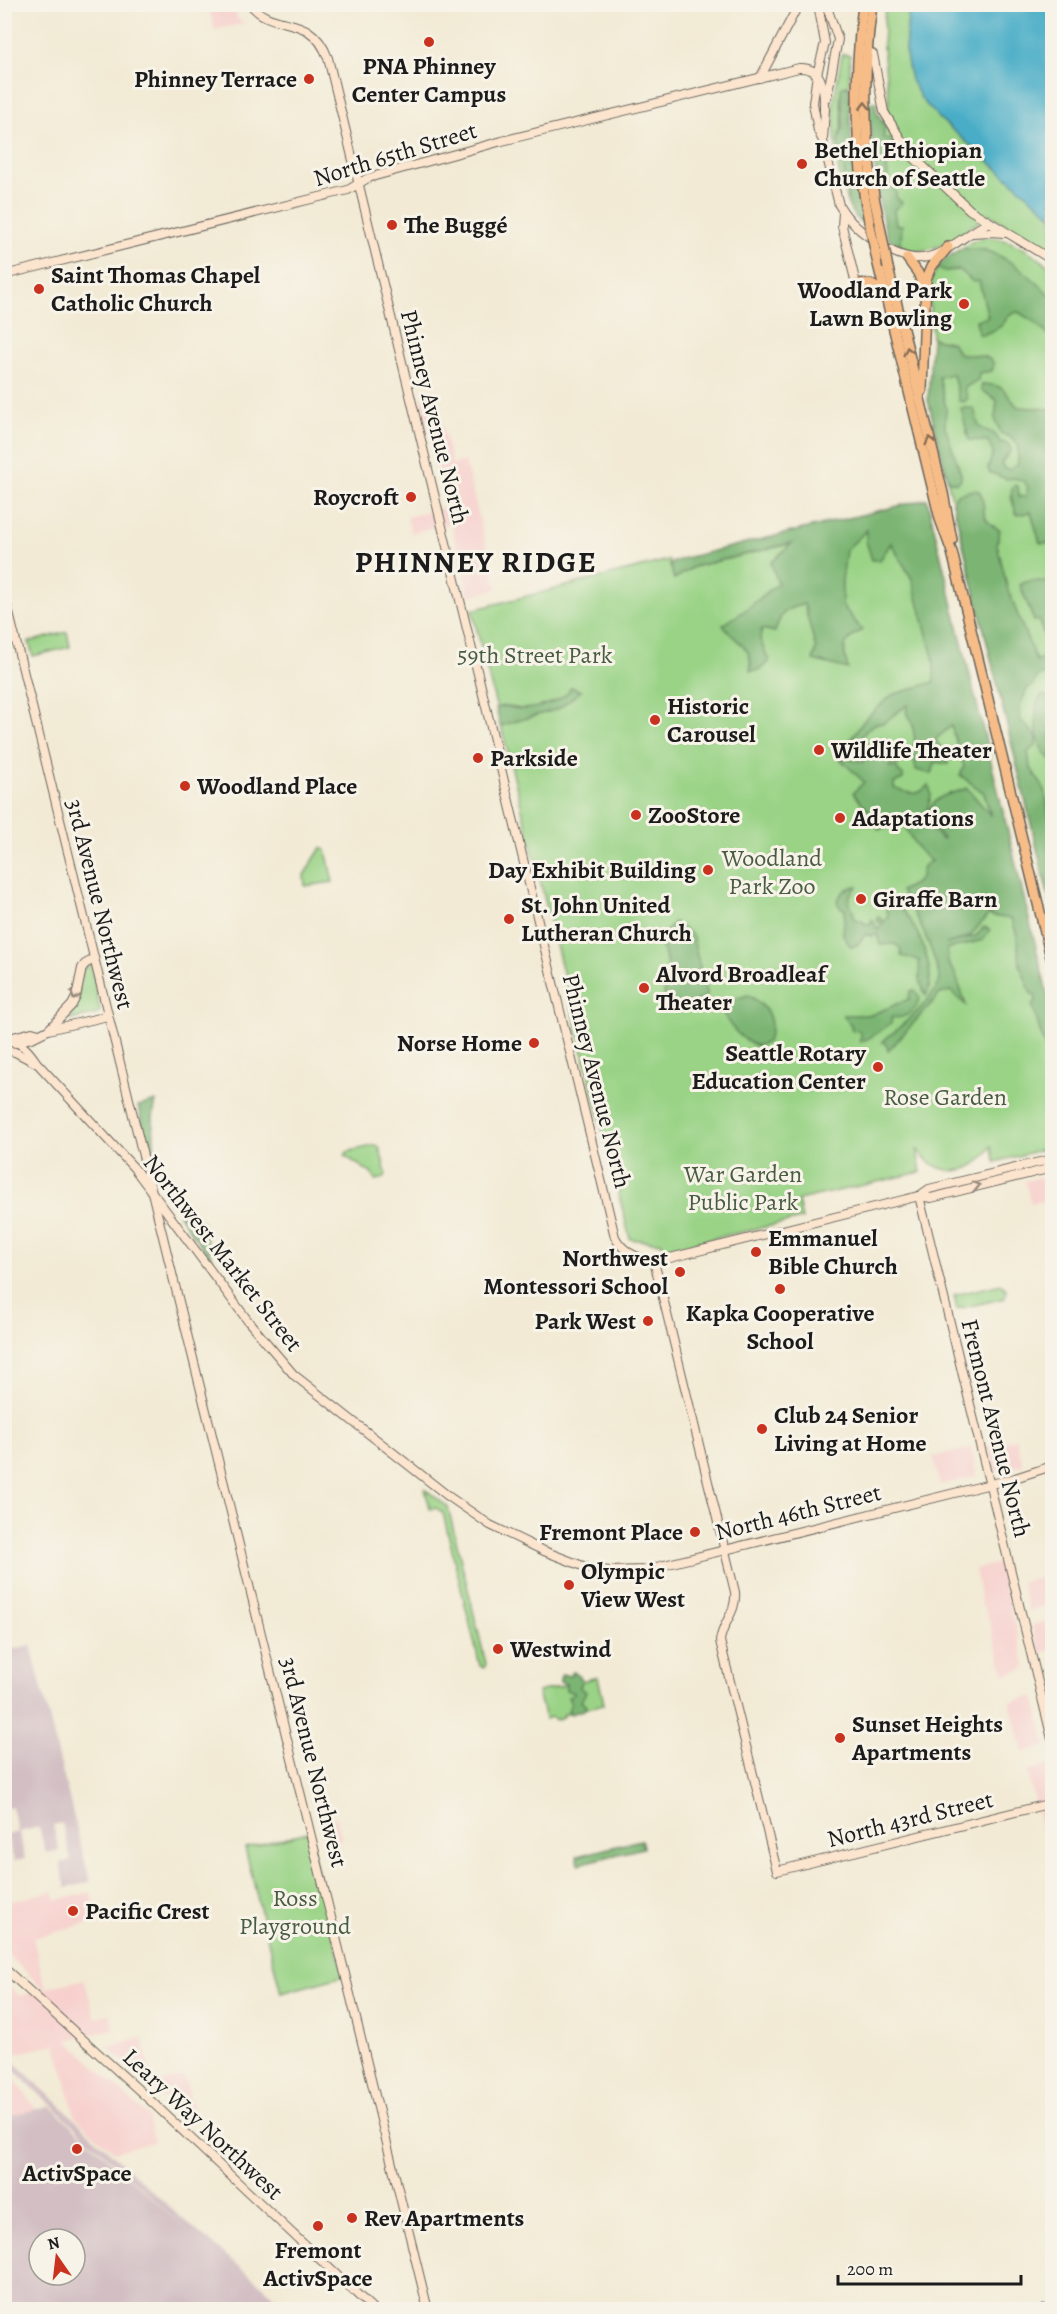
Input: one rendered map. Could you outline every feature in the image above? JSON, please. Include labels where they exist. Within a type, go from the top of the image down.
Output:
[{"type":"highway","points":[[863,4],[857,61],[856,117],[860,171],[869,221],[940,519],[952,552],[1053,961]]},
{"type":"highway","points":[[872,4],[866,51],[865,96],[867,141],[879,226],[949,519],[952,552]]},
{"type":"highway","points":[[922,408],[925,291],[929,271],[948,247]]},
{"type":"highway","points":[[907,258],[918,273],[925,291]]},
{"type":"highway","points":[[856,285],[873,284],[886,299]]},
{"type":"street","name":"Phinney Avenue North","points":[[250,4],[264,16],[308,30],[322,45],[330,69],[615,1237],[625,1250],[654,1261]]},
{"type":"street","points":[[760,78],[799,4]]},
{"type":"street","points":[[813,103],[825,43],[818,4]]},
{"type":"street","points":[[824,112],[838,42],[836,29],[826,4]]},
{"type":"street","points":[[825,34],[836,29]]},
{"type":"street","points":[[866,51],[873,54],[884,112],[904,145],[937,181],[970,210],[1053,260]]},
{"type":"street","points":[[788,71],[805,68],[817,74],[824,90],[823,141]]},
{"type":"street","name":"North 65th Street","points":[[4,275],[348,190],[368,178],[502,141],[788,71]]},
{"type":"street","points":[[788,71],[806,71],[814,75],[813,103],[818,130],[823,141],[839,205],[854,226],[892,252],[907,258],[928,257],[988,222]]},
{"type":"street","points":[[843,213],[842,226],[856,285]]},
{"type":"street","points":[[967,234],[998,232],[1010,235]]},
{"type":"street","name":"3rd Avenue Northwest","points":[[4,593],[428,2310]]},
{"type":"street","points":[[48,1030],[72,1005],[82,968],[94,959]]},
{"type":"street","points":[[4,1042],[16,1042],[48,1030],[108,1016]]},
{"type":"street","points":[[4,1042],[32,1032],[39,1034]]},
{"type":"street","name":"Northwest Market Street","points":[[16,1042],[26,1049],[134,1168],[248,1322],[294,1375],[448,1496],[490,1525],[544,1551],[588,1568]]},
{"type":"street","name":"Northwest Market Street","points":[[4,1050],[15,1052],[37,1063]]},
{"type":"street","points":[[134,1168],[144,1157]]},
{"type":"street","points":[[724,1551],[654,1261],[919,1196],[929,1189],[1053,1159]]},
{"type":"street","points":[[919,1196],[931,1198],[1053,1168]]},
{"type":"street","name":"Fremont Avenue North","points":[[919,1196],[1053,1739]]},
{"type":"street","points":[[160,1224],[162,1212],[166,1209]]},
{"type":"street","name":"North 46th Street","points":[[588,1568],[609,1571],[644,1570],[1015,1478],[1053,1466]]},
{"type":"street","name":"North 46th Street","points":[[1015,1478],[1053,1472]]},
{"type":"street","name":"North 43rd Street","points":[[724,1551],[735,1602],[731,1616],[722,1631],[721,1646],[777,1871],[1053,1803]]},
{"type":"street","name":"Leary Way Northwest","points":[[4,1968],[152,2102],[374,2310]]},
{"type":"street","points":[[1042,2310],[1053,2307]]},
{"type":"shaded area","points":[[208,5],[234,5],[238,20],[245,23],[215,30]]},
{"type":"shaded area","points":[[435,394],[452,464],[465,461],[497,589],[469,596],[451,523],[411,533],[407,517],[447,507],[421,398]]},
{"type":"shaded area","points":[[1040,1177],[1046,1200],[1031,1204],[1025,1181]]},
{"type":"shaded area","points":[[1016,1439],[1023,1465],[994,1472],[987,1446]]},
{"type":"shaded area","points":[[971,1448],[977,1476],[940,1485],[933,1457]]},
{"type":"shaded area","points":[[999,1563],[1026,1668],[1005,1675],[985,1607],[982,1607],[975,1569]]},
{"type":"shaded area","points":[[1052,1575],[1052,1604],[1028,1611],[1021,1582]]},
{"type":"shaded area","points":[[1052,1620],[1052,1650],[1039,1653],[1032,1625]]},
{"type":"shaded area","points":[[31,1645],[90,1882],[66,1888],[60,1863],[71,1860],[62,1823],[53,1825],[59,1850],[46,1853],[39,1827],[19,1832],[25,1858],[14,1861],[7,1835],[18,1832],[12,1807],[5,1808],[5,1651]]},
{"type":"shaded area","points":[[1034,1696],[1046,1746],[1023,1752],[1010,1702]]},
{"type":"shaded area","points":[[1051,1765],[1052,1855],[1048,1856],[1027,1771]]},
{"type":"shaded area","points":[[336,1817],[342,1839],[325,1845],[319,1822]]},
{"type":"shaded area","points":[[4,1877],[6,1877],[12,1901],[53,1891],[56,1900],[91,1892],[98,1921],[33,1938],[46,1988],[84,1979],[95,2017],[110,2014],[114,2029],[67,2040],[148,2116],[154,2142],[114,2152],[75,2117],[56,2044],[7,2056],[5,2053],[5,1983],[20,1996],[44,1989],[5,1952]]},
{"type":"shaded area","points":[[142,2038],[154,2084],[184,2076],[193,2107],[184,2116],[108,2047]]},
{"type":"shaded area","points":[[4,2053],[180,2217],[287,2309],[5,2309],[5,2117],[50,2106],[201,2243],[5,2062]]},
{"type":"shaded area","points":[[10,2072],[36,2110],[5,2117],[4,2074]]},
{"type":"green space","points":[[885,5],[909,5],[905,50],[911,80],[922,99],[940,119],[1052,216],[1052,254],[989,214],[957,237],[932,248],[920,251],[908,249],[897,243],[878,142],[889,102],[883,48]]},
{"type":"green space","points":[[842,54],[850,55],[849,88],[843,86],[840,97],[842,122],[839,134],[848,192],[847,202],[834,152],[836,149],[833,106]]},
{"type":"green space","points":[[847,85],[852,156],[862,221],[859,221],[852,213],[847,202],[848,192],[838,141],[843,127],[841,88]]},
{"type":"green space","points":[[869,102],[876,102],[876,110],[885,127],[883,138],[892,140],[894,146],[885,153],[889,183],[902,203],[894,210],[896,225],[902,225],[901,241],[897,245],[890,240],[882,215],[875,174]]},
{"type":"green space","points":[[988,237],[1023,248],[1052,269],[1052,910],[928,400],[932,347],[929,300],[932,279],[937,269],[959,250],[972,242]]},
{"type":"green space","points":[[962,248],[985,250],[1004,258],[1030,276],[1052,297],[1052,339],[1033,321],[1018,312],[1008,315],[998,328],[982,335],[979,334],[976,320],[988,317],[979,281],[973,282],[960,270],[945,271],[937,268],[945,259]]},
{"type":"green space","points":[[932,338],[953,343],[958,353],[983,356],[994,364],[992,371],[979,373],[978,380],[964,388],[968,398],[964,402],[959,401],[953,374],[939,377],[946,408],[945,427],[961,474],[961,479],[957,483],[949,481],[947,476],[928,400]]},
{"type":"green space","points":[[982,384],[1001,388],[1018,407],[1052,409],[1052,544],[1040,543],[1031,512],[1017,515],[1012,491],[1015,485],[1018,487],[1019,497],[1026,496],[1028,488],[1025,482],[1015,478],[1006,479],[989,472],[988,468],[993,453],[988,441],[969,440],[961,408],[973,408],[980,427],[993,433],[1000,442],[1010,446],[1011,450],[1001,463],[1004,468],[1009,470],[1018,464],[1018,444],[1010,437],[1001,434],[995,419],[997,400],[981,390]]},
{"type":"green space","points":[[973,490],[979,491],[982,497],[987,521],[1000,530],[997,544],[1008,590],[1036,661],[1052,654],[1052,678],[1043,674],[1037,677],[1033,685],[1027,689],[1020,706],[1020,719],[1036,736],[1036,746],[1028,752],[1030,767],[1045,790],[1052,835],[1048,847],[1052,859],[1052,910],[953,502],[957,494]]},
{"type":"green space","points":[[927,499],[1052,1013],[1052,1071],[1032,1004],[1036,1002],[1035,994],[1031,994],[1020,965],[1017,936],[1012,919],[991,916],[990,913],[969,937],[946,944],[976,936],[984,927],[990,930],[983,940],[947,949],[948,963],[955,973],[966,1005],[950,991],[940,994],[888,1051],[886,1043],[882,1042],[922,1007],[940,981],[925,934],[901,891],[916,883],[923,866],[931,861],[916,845],[905,826],[879,829],[868,810],[853,793],[864,782],[839,758],[863,762],[867,745],[876,737],[888,740],[889,745],[896,749],[899,764],[889,766],[897,767],[899,773],[903,774],[903,779],[894,783],[894,788],[908,793],[917,793],[928,785],[931,797],[926,813],[928,820],[932,828],[941,839],[943,838],[930,823],[927,813],[939,798],[967,788],[991,816],[984,793],[960,775],[964,767],[951,726],[935,740],[944,751],[948,764],[935,762],[932,774],[916,770],[912,749],[915,741],[912,721],[906,712],[908,705],[885,722],[867,729],[858,756],[849,751],[841,753],[865,719],[892,695],[934,682],[934,661],[912,579],[891,543],[880,560],[872,560],[866,541],[867,530],[846,550],[842,605],[862,630],[845,645],[848,669],[813,660],[816,649],[804,604],[784,612],[775,632],[762,629],[760,639],[769,661],[760,670],[750,671],[751,663],[747,650],[723,625],[747,609],[778,583],[771,563],[792,543],[693,567],[674,579],[670,564],[681,559]]},
{"type":"green space","name":"Woodland Park Zoo","points":[[906,516],[1052,1034],[1052,1147],[995,1162],[991,1146],[984,1157],[975,1164],[955,1171],[935,1165],[925,1159],[917,1149],[921,1172],[798,1200],[802,1219],[664,1249],[662,1243],[630,1239],[472,610],[669,560],[674,579],[693,567]]},
{"type":"green space","points":[[1052,581],[1052,654],[1038,620],[1034,621],[1020,585],[1025,582]]},
{"type":"green space","points":[[67,632],[70,647],[33,656],[29,642]]},
{"type":"green space","points":[[571,687],[581,691],[558,709],[500,726],[496,708],[503,706],[517,709],[537,707],[557,700]]},
{"type":"green space","points":[[1041,696],[1052,696],[1052,761],[1043,751],[1037,731],[1036,715]]},
{"type":"green space","points":[[321,848],[326,850],[333,882],[305,886],[304,875]]},
{"type":"green space","points":[[857,886],[849,899],[854,918],[869,925],[872,919],[878,930],[882,924],[877,921],[878,916],[884,922],[888,915],[886,909],[891,904],[897,904],[911,922],[924,947],[928,961],[930,974],[926,996],[920,981],[919,960],[901,956],[901,949],[895,944],[880,945],[877,934],[870,936],[866,934],[857,945],[851,947],[843,935],[845,910],[839,906],[837,901],[845,890]]},
{"type":"green space","points":[[674,922],[692,935],[707,996],[677,1012],[664,994],[667,965],[664,951],[657,938],[664,934]]},
{"type":"green space","points":[[91,964],[100,1011],[97,1014],[70,1020],[69,1017],[76,1006],[83,969]]},
{"type":"green space","points":[[914,990],[920,997],[914,1010],[902,1017],[892,1017],[891,1023],[860,1042],[861,1034],[858,1030],[852,1031],[851,1025],[843,1015],[871,1015],[909,999],[910,992]]},
{"type":"green space","points":[[748,995],[765,1009],[770,1021],[770,1034],[767,1042],[757,1046],[736,1032],[722,1010],[725,1002]]},
{"type":"green space","points":[[156,1101],[153,1117],[155,1159],[151,1160],[138,1106]]},
{"type":"green space","points":[[376,1145],[380,1149],[386,1174],[384,1178],[376,1180],[371,1173],[345,1156],[347,1152]]},
{"type":"green space","points":[[191,1212],[193,1223],[202,1221],[212,1261],[179,1215]]},
{"type":"green space","points":[[1001,1284],[1007,1290],[1005,1298],[957,1309],[954,1295]]},
{"type":"green space","points":[[425,1489],[448,1507],[486,1664],[484,1668],[480,1666],[443,1513],[436,1508],[430,1509]]},
{"type":"green space","points":[[573,1672],[578,1674],[582,1680],[580,1688],[586,1692],[581,1701],[586,1706],[584,1710],[571,1714],[568,1711],[571,1703],[568,1697],[574,1693],[566,1690],[566,1684],[560,1682],[560,1679],[562,1674],[569,1676]]},
{"type":"green space","points":[[598,1677],[604,1704],[564,1714],[556,1720],[551,1717],[545,1719],[538,1692]]},
{"type":"green space","name":"Ross Playground","points":[[308,1832],[344,1976],[281,1993],[245,1848]]},
{"type":"green space","points":[[641,1840],[643,1848],[579,1864],[577,1856]]},
{"type":"water","points":[[909,5],[1052,5],[1052,216],[940,119],[922,100],[911,80],[905,50]]},
{"type":"place","name":"PNA Phinney Center Campus","points":[[429,42]]},
{"type":"place","name":"Phinney Terrace","points":[[309,79]]},
{"type":"place","name":"Bethel Ethiopian Church of Seattle","points":[[802,164]]},
{"type":"place","name":"The Buggé","points":[[392,225]]},
{"type":"place","name":"Saint Thomas Chapel Catholic Church","points":[[39,289]]},
{"type":"place","name":"Woodland Park Lawn Bowling","points":[[964,304]]},
{"type":"place","name":"Roycroft","points":[[411,497]]},
{"type":"place","name":"Historic Carousel","points":[[655,720]]},
{"type":"place","name":"Wildlife Theater","points":[[819,750]]},
{"type":"place","name":"Parkside","points":[[478,758]]},
{"type":"place","name":"Woodland Place","points":[[185,786]]},
{"type":"place","name":"ZooStore","points":[[636,815]]},
{"type":"place","name":"Adaptations","points":[[840,818]]},
{"type":"place","name":"Day Exhibit Building","points":[[708,870]]},
{"type":"place","name":"Giraffe Barn","points":[[861,899]]},
{"type":"place","name":"St. John United Lutheran Church","points":[[509,919]]},
{"type":"place","name":"Alvord Broadleaf Theater","points":[[644,988]]},
{"type":"place","name":"Norse Home","points":[[534,1043]]},
{"type":"place","name":"Seattle Rotary Education Center","points":[[878,1067]]},
{"type":"place","name":"Emmanuel Bible Church","points":[[756,1252]]},
{"type":"place","name":"Northwest Montessori School","points":[[680,1272]]},
{"type":"place","name":"Kapka Cooperative School","points":[[780,1289]]},
{"type":"place","name":"Park West","points":[[648,1321]]},
{"type":"place","name":"Club 24 Senior Living at Home","points":[[762,1429]]},
{"type":"place","name":"Fremont Place","points":[[695,1532]]},
{"type":"place","name":"Olympic View West","points":[[569,1585]]},
{"type":"place","name":"Westwind","points":[[498,1649]]},
{"type":"place","name":"Sunset Heights Apartments","points":[[840,1738]]},
{"type":"place","name":"Pacific Crest","points":[[73,1911]]},
{"type":"place","name":"ActivSpace","points":[[77,2149]]},
{"type":"place","name":"Rev Apartments","points":[[352,2218]]},
{"type":"place","name":"Fremont ActivSpace","points":[[318,2226]]},
{"type":"district","name":"PHINNEY RIDGE","points":[[476,562]]},
{"type":"park label","name":"59th Street Park","points":[[535,655]]},
{"type":"park label","name":"Rose Garden","points":[[945,1097]]},
{"type":"park label","name":"War Garden Public Park","points":[[743,1188]]}]
